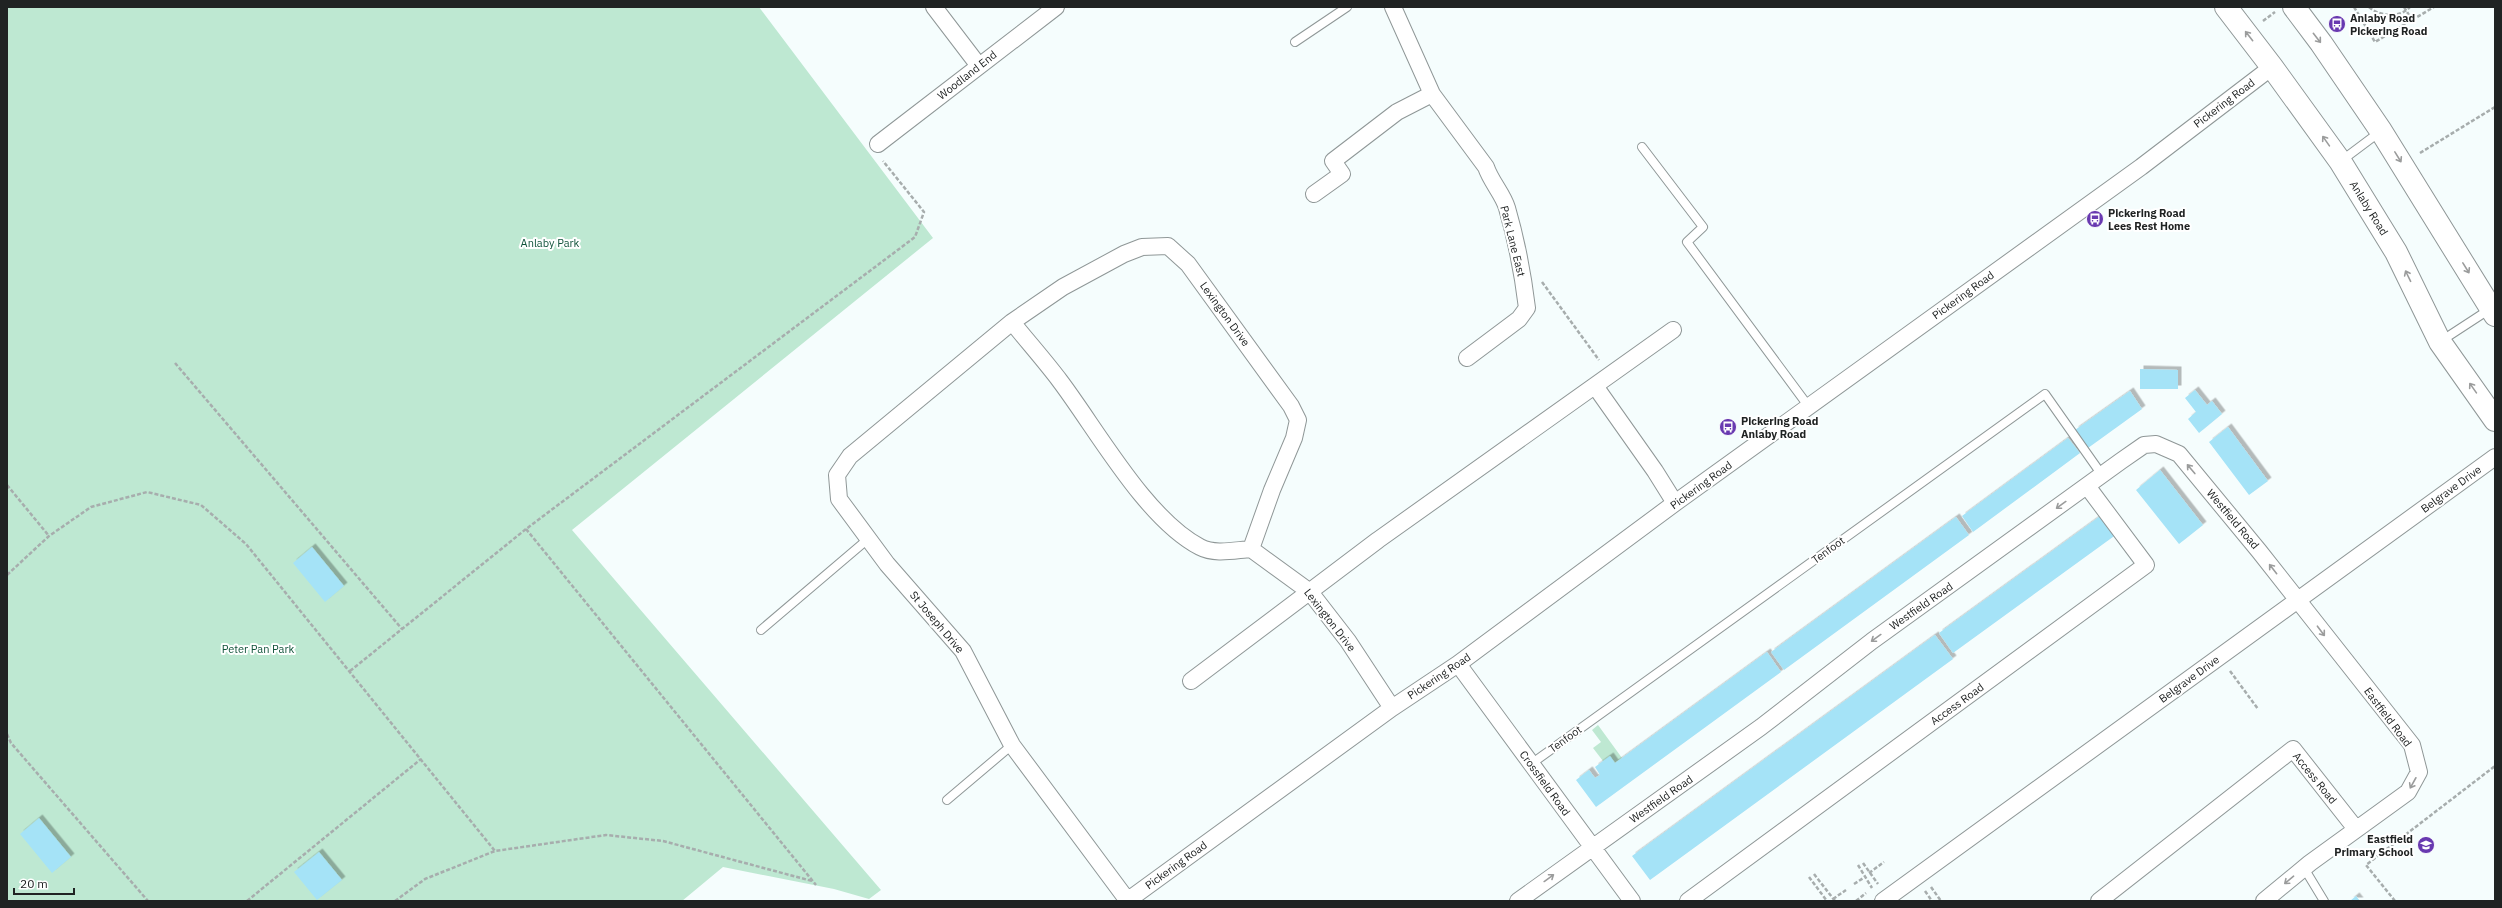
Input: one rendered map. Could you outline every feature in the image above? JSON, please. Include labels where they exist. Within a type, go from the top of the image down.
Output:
[{"type":"main road","name":"Anlaby Road","points":[[2226,7],[2272,67],[2340,161],[2396,252],[2440,342],[2495,420]]},
{"type":"main road","points":[[2294,7],[2321,43],[2381,131],[2493,312]]},
{"type":"street","points":[[934,7],[979,66]]},
{"type":"street","name":"Woodland End","points":[[878,144],[1056,7]]},
{"type":"street","name":"Park Lane East","points":[[1393,7],[1432,94],[1486,167],[1491,180],[1507,206],[1527,308],[1519,319],[1467,358]]},
{"type":"street","name":"Pickering Road","points":[[1128,901],[1392,708],[1458,664],[1675,504],[2141,167],[2272,67]]},
{"type":"street","points":[[1314,194],[1342,174],[1333,161],[1397,112],[1432,94]]},
{"type":"street","name":"Lexington Drive","points":[[954,370],[1012,322],[1063,287],[1124,254],[1142,247],[1168,246],[1188,264],[1291,406],[1298,420],[1294,438],[1272,490],[1251,549],[1310,592],[1348,641],[1392,708]]},
{"type":"street","points":[[1012,322],[1060,381],[1124,471],[1169,526],[1201,548],[1224,552],[1251,549]]},
{"type":"street","points":[[1191,681],[1378,540],[1673,330]]},
{"type":"street","name":"St Joseph Drive","points":[[954,370],[850,456],[836,475],[839,499],[868,539],[963,651],[1012,745],[1128,901]]},
{"type":"street","points":[[1595,386],[1655,471],[1675,504]]},
{"type":"street","name":"Westfield Road","points":[[1518,901],[1761,727],[1872,641],[2144,445],[2156,444],[2179,454],[2298,600]]},
{"type":"street","name":"Belgrave Drive","points":[[1883,901],[2495,457]]},
{"type":"street","name":"Access Road","points":[[1688,901],[2146,565],[2086,486]]},
{"type":"street","name":"Eastfield Road","points":[[2264,901],[2304,868],[2408,792],[2419,772],[2412,745],[2298,600]]},
{"type":"street","name":"Crossfield Road","points":[[1458,664],[1632,901]]},
{"type":"street","name":"Access Road","points":[[2098,901],[2294,749],[2356,829]]},
{"type":"lane","points":[[1295,42],[1347,7]]},
{"type":"lane","points":[[2340,161],[2381,131]]},
{"type":"lane","points":[[1642,147],[1703,227],[1687,242],[1809,407]]},
{"type":"lane","points":[[2440,342],[2493,312]]},
{"type":"lane","name":"Tenfoot","points":[[1531,764],[2045,394],[2102,475]]},
{"type":"lane","points":[[761,630],[868,539]]},
{"type":"lane","points":[[946,800],[1012,745]]},
{"type":"lane","points":[[2304,868],[2324,901]]},
{"type":"path","points":[[2354,7],[2375,42],[2434,7]]},
{"type":"path","points":[[2370,7],[2374,11],[2390,16],[2407,11],[2410,7]]},
{"type":"path","points":[[2404,7],[2412,20]]},
{"type":"path","points":[[2420,153],[2495,107]]},
{"type":"path","points":[[350,671],[526,529],[915,238],[924,212],[873,149],[878,144]]},
{"type":"path","points":[[1518,261],[1536,273],[1603,367],[1589,377],[1595,386]]},
{"type":"path","points":[[175,363],[402,629]]},
{"type":"path","points":[[7,485],[49,536]]},
{"type":"path","points":[[7,575],[49,536],[91,507],[147,492],[201,505],[246,544],[495,851]]},
{"type":"path","points":[[526,529],[816,885]]},
{"type":"path","points":[[2227,666],[2258,709]]},
{"type":"path","points":[[7,734],[11,743],[148,901]]},
{"type":"path","points":[[247,901],[421,759]]},
{"type":"path","points":[[2395,901],[2366,866],[2495,766]]},
{"type":"path","points":[[395,901],[425,879],[495,851],[606,835],[663,841],[813,881]]},
{"type":"path","points":[[1870,873],[1884,862]]},
{"type":"path","points":[[1863,863],[1878,885]]},
{"type":"path","points":[[1858,865],[1872,889]]},
{"type":"path","points":[[1814,874],[1834,900],[1846,890]]},
{"type":"path","points":[[1854,884],[1865,876]]},
{"type":"path","points":[[1809,877],[1827,901]]},
{"type":"path","points":[[1928,881],[1941,901]]},
{"type":"green space","points":[[7,7],[759,7],[933,238],[572,530],[881,890],[869,899],[834,889],[723,867],[682,901],[7,901]]},
{"type":"green space","points":[[1598,725],[1622,758],[1615,763],[1603,761],[1593,748],[1601,742],[1592,730]]},
{"type":"building","points":[[2140,369],[2178,370],[2178,389],[2140,389]]},
{"type":"building","points":[[2195,390],[2207,405],[2212,401],[2222,414],[2199,433],[2188,419],[2196,412],[2185,398]]},
{"type":"building","points":[[2130,391],[2142,409],[2088,448],[2075,430]]},
{"type":"building","points":[[2228,427],[2268,481],[2249,495],[2209,442]]},
{"type":"building","points":[[2068,438],[2080,453],[1973,532],[1962,516]]},
{"type":"building","points":[[2160,470],[2203,525],[2179,544],[2136,490]]},
{"type":"building","points":[[2103,514],[2117,534],[1953,653],[1939,633]]},
{"type":"building","points":[[1956,517],[1969,535],[1784,670],[1771,652]]},
{"type":"building","points":[[312,547],[344,586],[325,602],[293,563]]},
{"type":"building","points":[[1935,635],[1953,659],[1650,880],[1632,856]]},
{"type":"building","points":[[1767,652],[1781,672],[1596,807],[1576,780],[1589,770],[1595,778],[1600,775],[1595,767],[1603,761],[1610,756],[1615,763]]},
{"type":"building","points":[[39,818],[71,857],[52,873],[20,834]]},
{"type":"building","points":[[319,852],[342,880],[317,900],[294,872]]},
{"type":"building","points":[[2356,896],[2360,901],[2350,901]]},
{"type":"place","name":"Anlaby Road Pickering Road","points":[[2337,24]]},
{"type":"place","name":"Pickering Road Lees Rest Home","points":[[2095,219]]},
{"type":"place","name":"Pickering Road Anlaby Road","points":[[1728,427]]},
{"type":"place","name":"Eastfield Primary School","points":[[2426,845]]},
{"type":"park label","name":"Anlaby Park","points":[[550,243]]},
{"type":"park label","name":"Peter Pan Park","points":[[258,649]]}]
